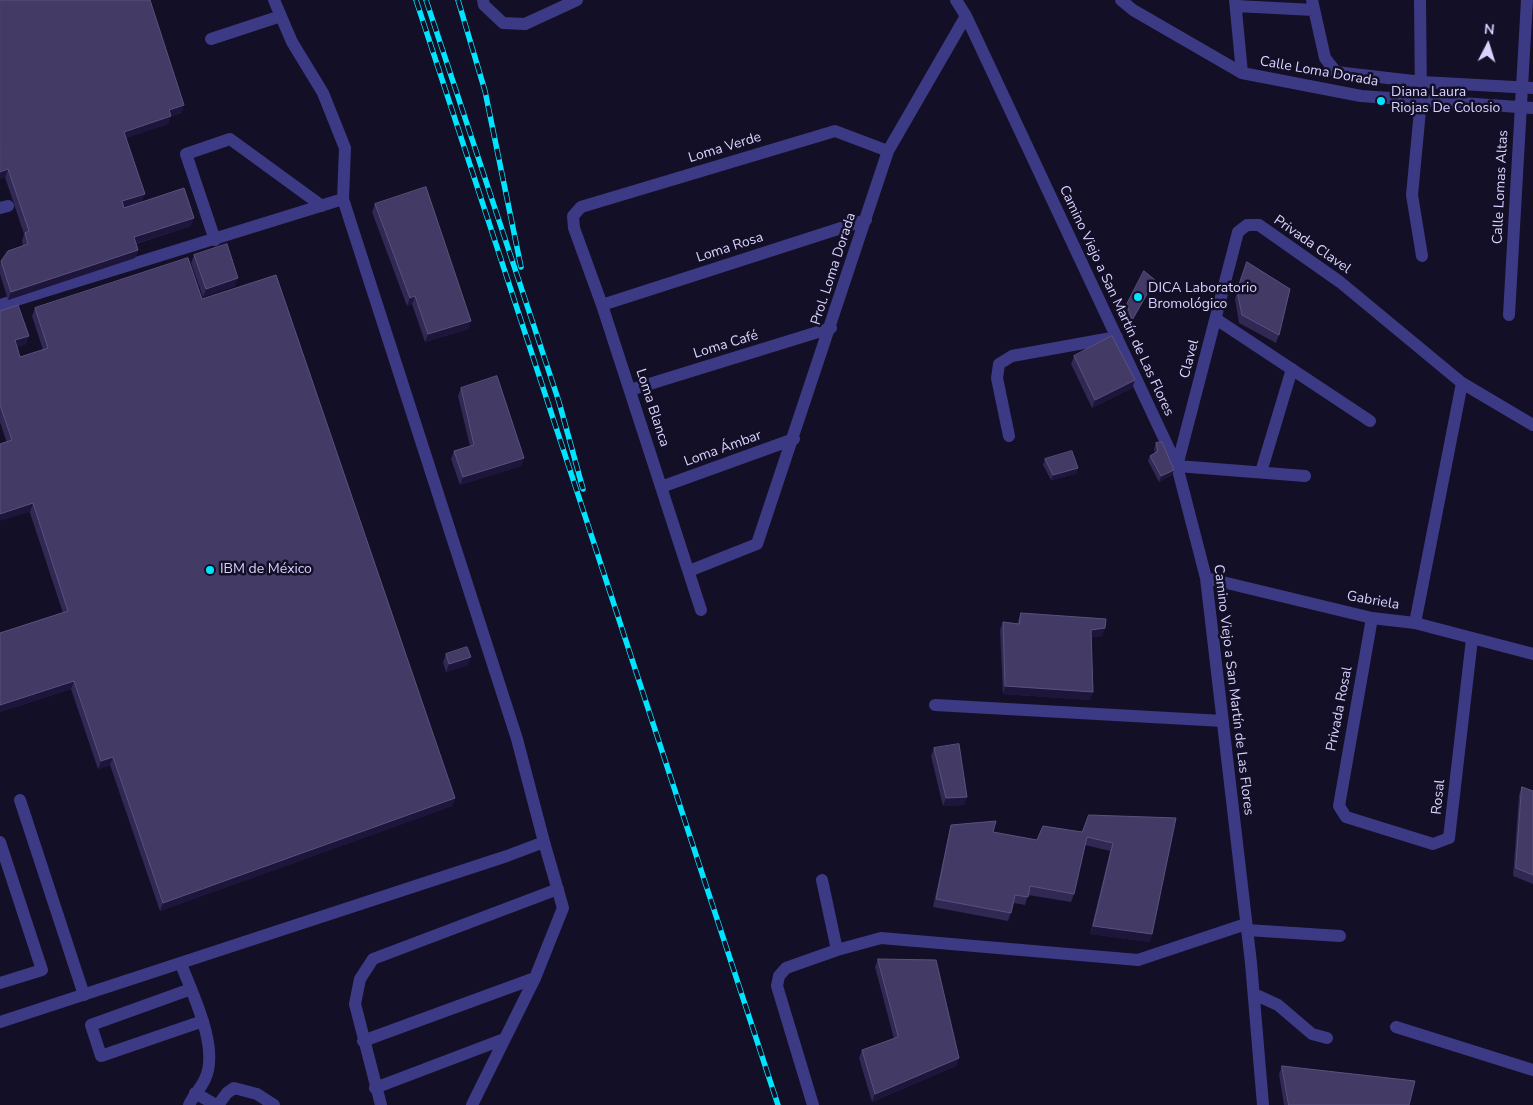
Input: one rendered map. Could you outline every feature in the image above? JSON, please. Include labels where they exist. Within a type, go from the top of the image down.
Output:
[{"type":"street","points":[[274,0],[292,42],[323,93],[345,148],[343,199],[517,740],[564,908],[535,978],[472,1105]]},
{"type":"street","points":[[483,0],[484,5],[504,23],[525,24],[577,0]]},
{"type":"street","name":"Camino Viejo a San Martín de Las Flores","points":[[956,0],[966,16],[1177,466],[1206,578],[1254,994],[1263,1105]]},
{"type":"street","name":"Calle Loma Dorada","points":[[1121,0],[1133,5],[1242,73],[1361,96],[1527,107]]},
{"type":"street","points":[[1420,0],[1422,82],[1412,195],[1422,256]]},
{"type":"street","name":"Calle Lomas Altas","points":[[1509,315],[1527,107],[1527,0]]},
{"type":"street","points":[[1242,73],[1236,3],[1313,5],[1325,58],[1336,72],[1422,82],[1528,88]]},
{"type":"street","points":[[211,39],[281,16]]},
{"type":"street","name":"Prol. Loma Dorada","points":[[689,571],[757,544],[794,439],[888,151],[966,16]]},
{"type":"street","name":"Loma Verde","points":[[573,216],[581,207],[835,131],[888,151]]},
{"type":"street","points":[[215,240],[186,154],[221,142],[230,140],[322,206]]},
{"type":"street","points":[[0,305],[343,199]]},
{"type":"street","name":"Loma Blanca","points":[[573,216],[574,228],[602,305],[701,610]]},
{"type":"street","name":"Loma Rosa","points":[[602,305],[866,220]]},
{"type":"street","name":"Privada Clavel","points":[[1216,318],[1238,232],[1247,224],[1258,226],[1340,282],[1462,383],[1533,425]]},
{"type":"street","points":[[1216,318],[1370,420]]},
{"type":"street","name":"Clavel","points":[[1177,466],[1216,318]]},
{"type":"street","name":"Loma Café","points":[[630,390],[830,328]]},
{"type":"street","points":[[1010,436],[997,378],[999,364],[1012,356],[1117,337]]},
{"type":"street","points":[[1261,472],[1292,369]]},
{"type":"street","points":[[1415,623],[1462,383]]},
{"type":"street","name":"Loma Ámbar","points":[[662,487],[794,439]]},
{"type":"street","points":[[1177,466],[1305,476]]},
{"type":"street","name":"Gabriela","points":[[1206,578],[1372,618],[1415,623],[1533,654]]},
{"type":"street","name":"Privada Rosal","points":[[1339,806],[1372,618]]},
{"type":"street","name":"Rosal","points":[[1339,806],[1346,817],[1433,844],[1449,838],[1472,639]]},
{"type":"street","points":[[935,705],[1223,721]]},
{"type":"street","points":[[20,800],[84,995]]},
{"type":"street","points":[[0,842],[42,970],[0,983]]},
{"type":"street","points":[[0,1022],[508,856],[544,842]]},
{"type":"street","points":[[822,880],[837,950]]},
{"type":"street","points":[[381,1105],[375,1088],[355,1004],[360,979],[373,959],[558,889]]},
{"type":"street","points":[[813,1105],[777,986],[778,976],[786,968],[837,950],[881,938],[1138,960],[1246,927],[1340,936]]},
{"type":"street","points":[[181,964],[203,1021],[209,1057],[206,1078],[192,1099],[217,1105],[234,1088],[257,1094],[274,1105]]},
{"type":"street","points":[[363,1041],[535,978]]},
{"type":"street","points":[[191,989],[92,1025],[101,1056],[203,1021]]},
{"type":"street","points":[[1254,994],[1278,1004],[1312,1034],[1327,1038]]},
{"type":"street","points":[[1396,1027],[1533,1070]]},
{"type":"street","points":[[375,1088],[504,1039]]},
{"type":"building","points":[[0,0],[150,0],[184,105],[169,110],[171,116],[124,132],[145,194],[122,201],[124,208],[184,188],[194,218],[134,237],[138,250],[11,292],[1,261],[8,251],[28,244],[25,233],[29,231],[8,169],[0,172]]},
{"type":"building","points":[[426,187],[471,321],[428,334],[415,296],[410,298],[375,204]]},
{"type":"building","points":[[227,244],[238,278],[206,289],[194,255]]},
{"type":"building","name":"IBM de México","points":[[188,258],[202,299],[276,275],[455,798],[163,903],[113,757],[101,761],[74,681],[0,705],[0,633],[68,611],[33,503],[0,514],[0,444],[12,440],[0,405],[0,311],[18,305],[29,336],[15,340],[20,357],[48,348],[35,308]]},
{"type":"building","points":[[1247,262],[1290,289],[1279,335],[1242,315],[1237,291]]},
{"type":"building","name":"DICA Laboratorio Bromológico","points":[[1144,271],[1155,280],[1132,320],[1127,304]]},
{"type":"building","points":[[1112,336],[1135,380],[1095,400],[1074,356]]},
{"type":"building","points":[[497,376],[524,458],[463,477],[454,451],[474,445],[461,388]]},
{"type":"building","points":[[1162,442],[1174,470],[1161,476],[1150,456],[1158,451],[1156,443]]},
{"type":"building","points":[[1072,451],[1078,468],[1053,475],[1045,459]]},
{"type":"building","points":[[1021,613],[1106,619],[1105,628],[1091,630],[1093,692],[1005,686],[1003,622],[1019,624]]},
{"type":"building","points":[[467,647],[471,657],[449,664],[446,654]]},
{"type":"building","points":[[959,744],[967,797],[946,798],[934,748]]},
{"type":"building","points":[[1522,787],[1533,791],[1533,875],[1516,868]]},
{"type":"building","points":[[1089,815],[1176,818],[1152,934],[1093,926],[1113,843],[1087,837],[1074,894],[1030,886],[1028,897],[1015,895],[1011,913],[936,899],[951,825],[996,821],[993,832],[1037,840],[1043,826],[1082,832]]},
{"type":"building","points":[[878,959],[936,960],[959,1058],[875,1094],[862,1050],[898,1037]]},
{"type":"building","points":[[1282,1066],[1415,1081],[1409,1105],[1289,1105]]},
{"type":"railway","points":[[416,0],[778,1105]]},
{"type":"railway","points":[[426,0],[559,402],[583,489]]},
{"type":"railway","points":[[458,0],[485,91],[521,267]]},
{"type":"place","name":"Diana Laura Riojas De Colosio","points":[[1381,101]]},
{"type":"place","name":"DICA Laboratorio Bromológico","points":[[1138,297]]},
{"type":"place","name":"IBM de México","points":[[210,570]]}]
